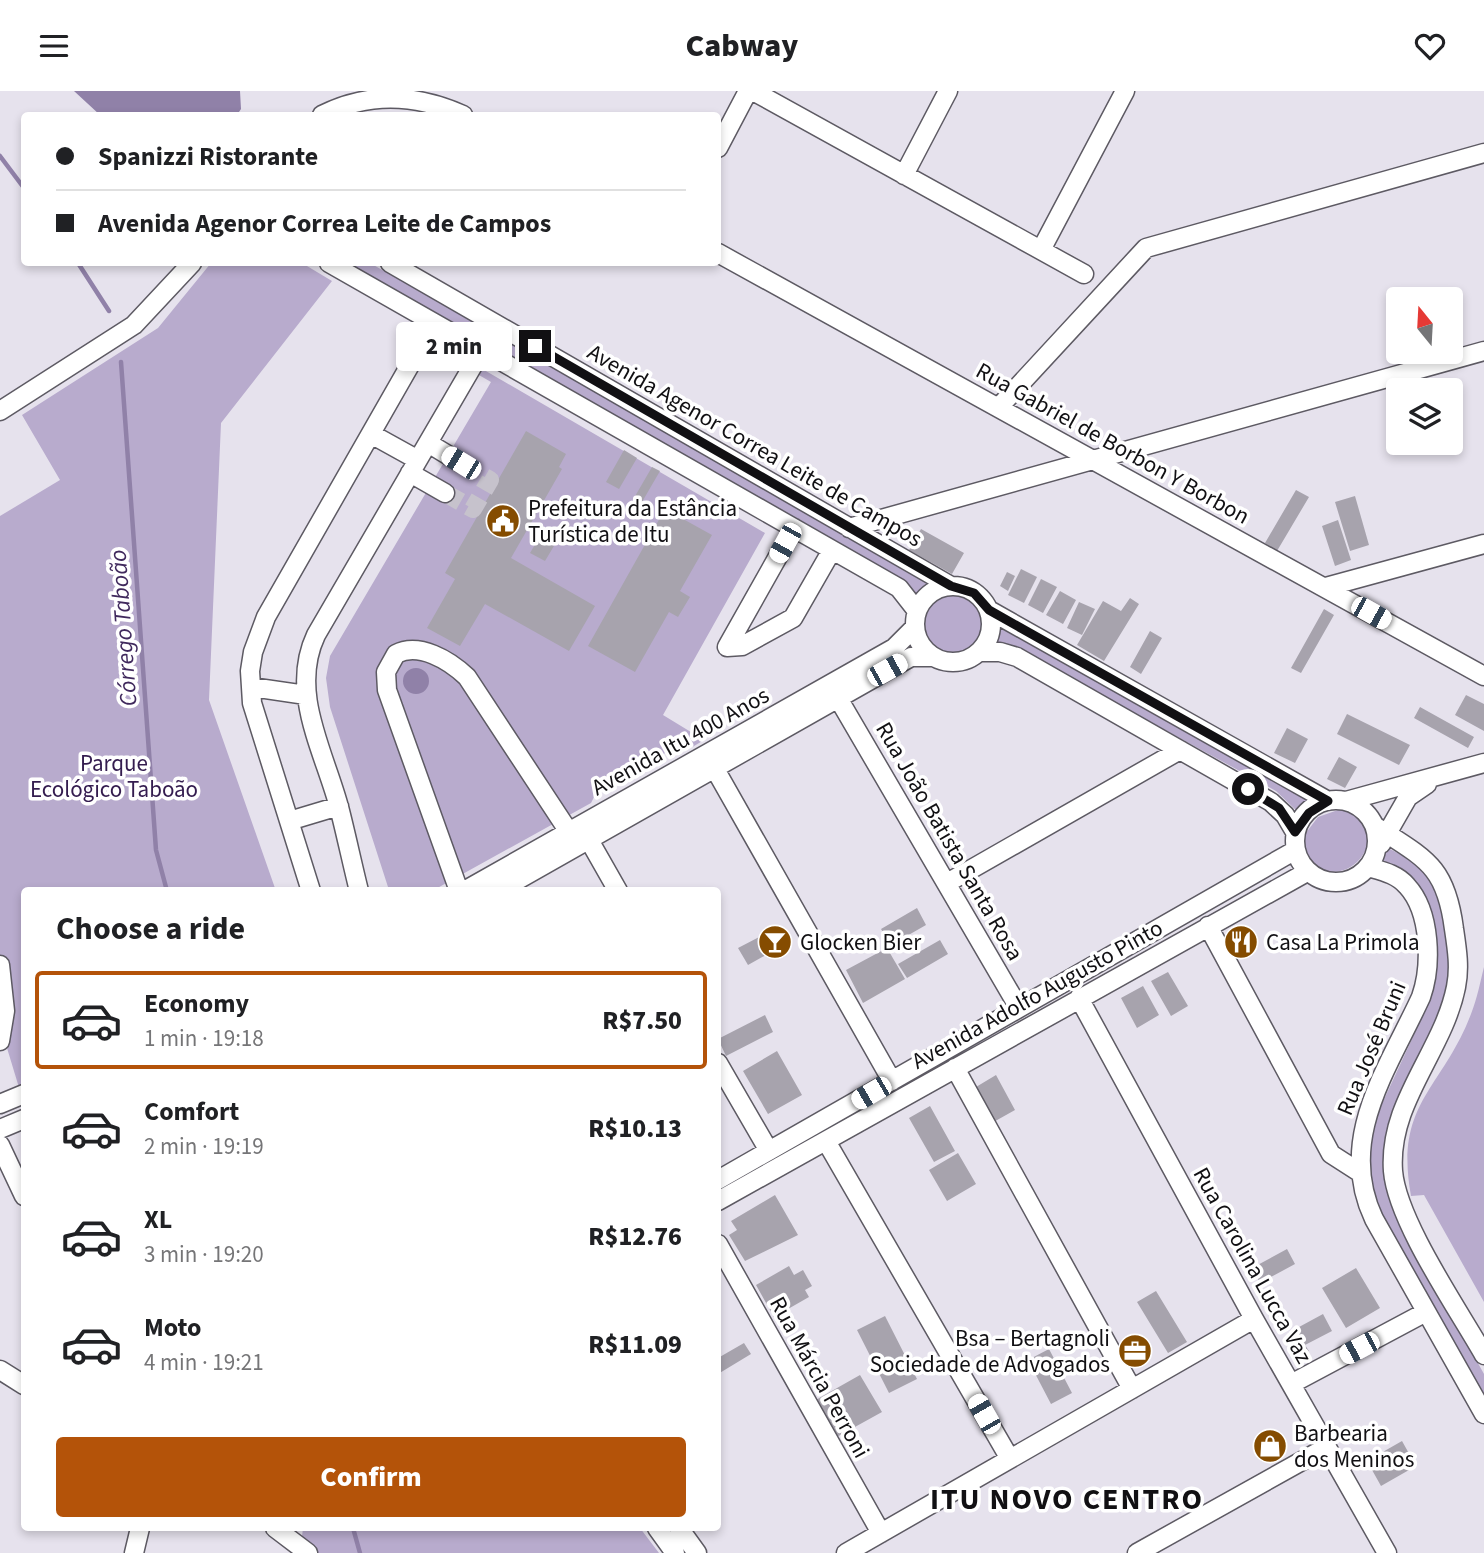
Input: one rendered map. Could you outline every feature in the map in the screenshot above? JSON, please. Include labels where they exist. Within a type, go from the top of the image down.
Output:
[{"type":"street","points":[[721,142],[748,91]]},
{"type":"street","points":[[753,91],[1083,274]]},
{"type":"street","points":[[904,175],[948,91]]},
{"type":"street","points":[[1041,250],[1125,91]]},
{"type":"street","points":[[328,112],[359,96],[396,97],[429,103],[454,112]]},
{"type":"street","points":[[999,407],[1146,248],[1484,153]]},
{"type":"street","name":"Rua Gabriel de Borbon Y Borbon","points":[[721,255],[999,407],[1089,461],[1326,587],[1484,676]]},
{"type":"street","points":[[0,411],[134,325],[189,266]]},
{"type":"street","points":[[334,266],[899,588],[916,619],[920,644],[932,657],[941,661],[961,662],[979,652],[1000,652],[1017,657],[1271,802],[1285,815],[1295,832]]},
{"type":"street","name":"Avenida Agenor Correa Leite de Campos","points":[[395,266],[951,586]]},
{"type":"street","points":[[310,887],[257,719],[251,687],[253,652],[262,626],[434,323]]},
{"type":"street","points":[[358,887],[306,695],[306,664],[313,642],[482,350]]},
{"type":"street","points":[[849,528],[1484,351]]},
{"type":"street","points":[[371,434],[445,493]]},
{"type":"street","points":[[428,443],[461,463]]},
{"type":"street","points":[[889,549],[900,515]]},
{"type":"street","points":[[793,528],[727,647],[742,646],[793,618],[832,549]]},
{"type":"street","points":[[1326,587],[1484,544]]},
{"type":"street","points":[[916,619],[934,591],[951,586],[974,593],[989,610],[1328,801],[1346,801],[1484,763]]},
{"type":"street","points":[[979,652],[990,633],[989,610]]},
{"type":"street","name":"Avenida Itu 400 Anos","points":[[469,887],[894,648],[916,619]]},
{"type":"street","points":[[460,887],[387,691],[386,672],[396,654],[413,648],[425,651],[458,668],[467,677],[569,832]]},
{"type":"street","name":"Avenida Itu 400 Anos","points":[[505,887],[911,657],[932,657]]},
{"type":"street","points":[[251,687],[306,695]]},
{"type":"street","name":"Rua João Batista Santa Rosa","points":[[838,698],[1019,1009]]},
{"type":"street","points":[[947,883],[1180,750]]},
{"type":"street","points":[[715,769],[892,1081]]},
{"type":"street","points":[[1328,801],[1309,813],[1295,832],[1294,851],[1307,872],[1334,882],[1348,880],[1368,867],[1377,850],[1381,830],[1408,797],[1450,772]]},
{"type":"street","points":[[1346,801],[1361,809],[1381,830],[1428,862],[1442,879],[1452,907],[1459,969],[1450,1007],[1394,1133],[1396,1188],[1406,1218],[1484,1355]]},
{"type":"street","points":[[289,821],[338,806]]},
{"type":"street","points":[[589,840],[616,887]]},
{"type":"street","name":"Avenida Adolfo Augusto Pinto","points":[[721,1178],[1294,851]]},
{"type":"street","name":"Rua José Bruni","points":[[1368,867],[1394,875],[1413,893],[1422,916],[1427,974],[1422,997],[1366,1118],[1361,1133],[1359,1173],[1370,1212],[1484,1414]]},
{"type":"street","name":"Avenida Adolfo Augusto Pinto","points":[[721,1199],[1307,872]]},
{"type":"street","points":[[1208,926],[1332,1154],[1359,1173]]},
{"type":"street","points":[[0,965],[5,1011],[0,1041]]},
{"type":"street","name":"Rua Carolina Lucca Vaz","points":[[1079,998],[1254,1319],[1387,1553]]},
{"type":"street","points":[[721,1068],[769,1151]]},
{"type":"street","points":[[955,1068],[1132,1389]]},
{"type":"street","points":[[0,1104],[21,1095]]},
{"type":"street","points":[[0,1129],[21,1120]]},
{"type":"street","points":[[826,1141],[1010,1459]]},
{"type":"street","points":[[0,1146],[21,1190]]},
{"type":"street","name":"Rua Márcia Perroni","points":[[721,1249],[881,1533]]},
{"type":"street","points":[[1291,1384],[1426,1312]]},
{"type":"street","points":[[846,1553],[1254,1319]]},
{"type":"street","points":[[0,1370],[21,1383]]},
{"type":"street","points":[[1136,1553],[1327,1447]]},
{"type":"street","points":[[134,1553],[138,1531]]},
{"type":"street","points":[[279,1531],[307,1552]]},
{"type":"street","points":[[304,1531],[307,1552]]},
{"type":"street","points":[[659,1531],[675,1553]]},
{"type":"street","points":[[681,1531],[697,1553]]},
{"type":"green space","name":"Parque Ecológico Taboão","points":[[209,266],[307,266],[332,281],[221,423],[209,700],[275,887],[21,887],[21,1094],[0,1025],[0,516],[60,480],[22,415],[158,328]]},
{"type":"green space","points":[[349,266],[375,266],[933,584],[917,594]]},
{"type":"green space","points":[[410,327],[765,533],[663,715],[704,740],[689,749],[676,747],[597,791],[591,803],[439,887],[388,887],[330,707],[326,678],[330,656],[491,382],[406,333]]},
{"type":"green space","points":[[948,595],[960,595],[976,603],[982,613],[982,637],[976,647],[960,655],[948,655],[932,647],[924,631],[924,619],[932,603]]},
{"type":"green space","points":[[999,624],[1311,799],[1299,813],[1276,791],[1018,649],[996,642]]},
{"type":"green space","points":[[1338,810],[1357,815],[1367,825],[1369,839],[1364,853],[1354,865],[1340,871],[1322,870],[1304,859],[1302,838],[1318,817]]},
{"type":"green space","points":[[1386,847],[1421,869],[1434,887],[1442,911],[1449,963],[1447,985],[1440,1009],[1388,1124],[1384,1175],[1390,1202],[1401,1228],[1484,1374],[1484,1396],[1382,1215],[1371,1185],[1368,1151],[1374,1121],[1430,1000],[1436,960],[1431,914],[1421,888],[1398,868],[1380,861]]},
{"type":"green space","points":[[1484,967],[1484,1302],[1424,1195],[1411,1196],[1408,1165],[1409,1139],[1415,1118],[1459,1040],[1473,1008]]},
{"type":"green space","points":[[303,1531],[642,1531],[659,1553],[300,1553]]},
{"type":"shaded area","points":[[74,91],[240,91],[239,112],[97,112]]},
{"type":"shaded area","points":[[416,668],[425,672],[429,681],[425,690],[416,694],[407,690],[403,681],[407,672]]},
{"type":"building","name":"Prefeitura da Estância Turística de Itu","points":[[526,431],[566,454],[559,467],[562,469],[511,558],[595,606],[569,651],[485,604],[460,646],[427,628],[455,579],[445,573]]},
{"type":"building","points":[[624,450],[637,458],[619,489],[606,482]]},
{"type":"building","points":[[652,467],[660,471],[642,502],[634,498]]},
{"type":"building","points":[[1296,490],[1309,497],[1277,551],[1265,543]]},
{"type":"building","points":[[1355,496],[1369,545],[1350,551],[1335,502]]},
{"type":"building","points":[[665,509],[712,535],[680,591],[690,597],[678,617],[669,612],[635,672],[588,646]]},
{"type":"building","points":[[1338,520],[1351,560],[1335,566],[1322,526]]},
{"type":"building","points":[[921,529],[964,553],[952,574],[909,550]]},
{"type":"building","points":[[539,538],[554,546],[545,561],[530,553]]},
{"type":"building","points":[[1021,569],[1037,577],[1024,603],[1008,595]]},
{"type":"building","points":[[1007,572],[1015,576],[1008,591],[1000,586]]},
{"type":"building","points":[[1041,579],[1057,587],[1043,613],[1028,605]]},
{"type":"building","points":[[1060,591],[1076,600],[1063,624],[1046,615]]},
{"type":"building","points":[[1130,598],[1139,604],[1104,661],[1077,645],[1103,601],[1121,611]]},
{"type":"building","points":[[1079,602],[1095,609],[1082,635],[1067,628]]},
{"type":"building","points":[[1324,609],[1334,615],[1301,673],[1291,668]]},
{"type":"building","points":[[1150,631],[1162,638],[1141,674],[1130,667]]},
{"type":"building","points":[[1466,695],[1484,704],[1484,731],[1455,715]]},
{"type":"building","points":[[1420,707],[1474,737],[1468,748],[1414,718]]},
{"type":"building","points":[[1347,714],[1410,745],[1399,765],[1337,734]]},
{"type":"building","points":[[1287,728],[1308,739],[1295,763],[1274,753]]},
{"type":"building","points":[[1339,757],[1357,767],[1345,788],[1327,779]]},
{"type":"building","points":[[917,908],[926,925],[891,945],[881,929]]},
{"type":"building","points":[[771,931],[780,947],[748,965],[738,948]]},
{"type":"building","points":[[940,940],[948,954],[907,978],[898,964]]},
{"type":"building","points":[[887,948],[905,979],[863,1003],[846,970]]},
{"type":"building","points":[[1168,972],[1188,1006],[1171,1016],[1151,981]]},
{"type":"building","points":[[1143,986],[1159,1015],[1137,1028],[1121,998]]},
{"type":"building","points":[[765,1015],[773,1032],[726,1056],[721,1037]]},
{"type":"building","points":[[777,1051],[802,1095],[768,1114],[743,1071]]},
{"type":"building","points":[[996,1075],[1015,1110],[990,1124],[971,1090]]},
{"type":"building","points":[[930,1106],[955,1151],[934,1162],[909,1118]]},
{"type":"building","points":[[958,1153],[976,1184],[947,1201],[929,1170]]},
{"type":"building","points":[[775,1195],[798,1235],[745,1261],[729,1235],[737,1230],[731,1221]]},
{"type":"building","points":[[1287,1249],[1295,1264],[1260,1283],[1252,1268]]},
{"type":"building","points":[[789,1266],[794,1275],[803,1270],[812,1286],[805,1290],[809,1297],[774,1317],[756,1285]]},
{"type":"building","points":[[1356,1268],[1380,1308],[1346,1328],[1322,1288]]},
{"type":"building","points":[[1156,1291],[1187,1342],[1168,1353],[1137,1302]]},
{"type":"building","points":[[1323,1314],[1332,1331],[1305,1345],[1309,1351],[1300,1356],[1288,1333]]},
{"type":"building","points":[[885,1316],[917,1379],[889,1393],[857,1330]]},
{"type":"building","points":[[744,1343],[751,1354],[721,1372],[721,1356]]},
{"type":"building","points":[[1049,1349],[1072,1393],[1051,1404],[1028,1360]]},
{"type":"building","points":[[860,1375],[882,1412],[835,1438],[814,1401]]},
{"type":"building","points":[[1402,1441],[1416,1466],[1381,1486],[1367,1461]]},
{"type":"waterway","points":[[0,156],[21,184]]},
{"type":"waterway","name":"Córrego Taboão","points":[[80,266],[109,311]]},
{"type":"waterway","name":"Córrego Taboão","points":[[121,362],[156,850],[166,887]]},
{"type":"waterway","name":"Córrego Taboão","points":[[354,1531],[360,1553]]},
{"type":"tunnel","points":[[445,493],[473,509],[490,480],[461,463]]},
{"type":"place","name":"Prefeitura da Estância Turística de Itu","points":[[503,521]]},
{"type":"place","name":"Glocken Bier","points":[[775,942]]},
{"type":"place","name":"Casa La Primola","points":[[1241,942]]},
{"type":"place","name":"Bsa – Bertagnoli Sociedade de Advogados","points":[[1135,1351]]},
{"type":"place","name":"Barbearia dos Meninos","points":[[1270,1446]]},
{"type":"district","name":"ITU NOVO CENTRO","points":[[1067,1499]]},
{"type":"route","points":[[535,346],[951,586],[974,593],[989,610],[1328,801],[1309,813],[1295,832],[1279,808],[1248,789]]}]
